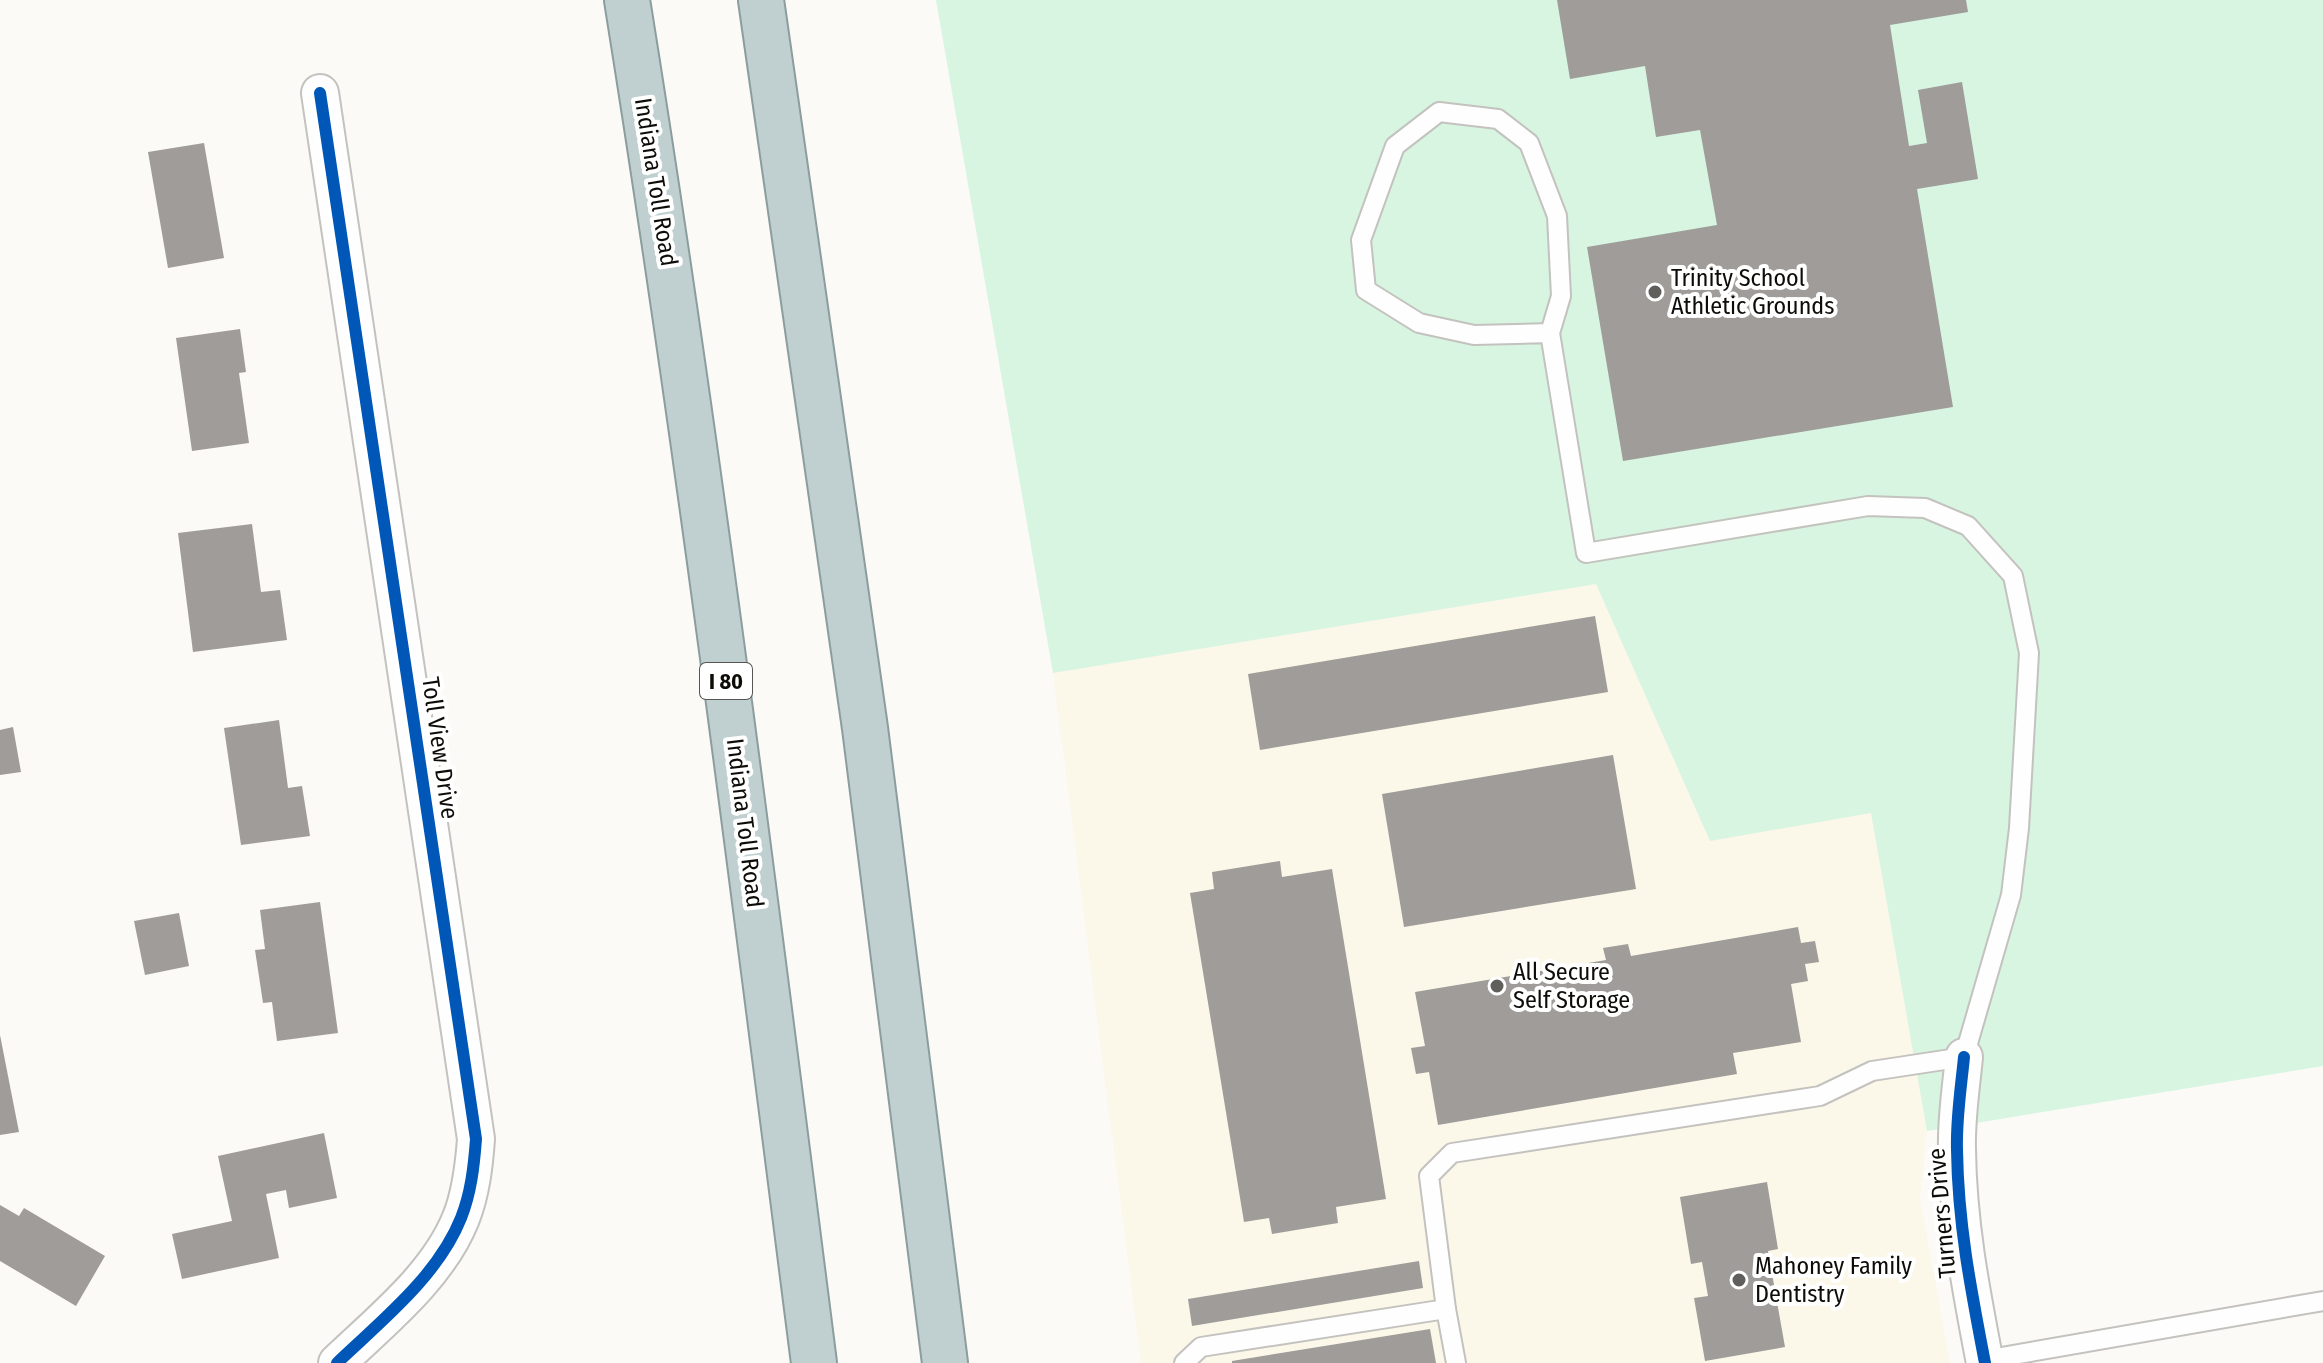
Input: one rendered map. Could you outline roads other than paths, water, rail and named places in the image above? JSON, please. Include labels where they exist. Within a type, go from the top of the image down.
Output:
[{"type":"highway","name":"Indiana Toll Road","points":[[627,0],[678,322],[814,1363]]},
{"type":"highway","points":[[761,0],[865,728],[945,1363]]},
{"type":"street","name":"Toll View Drive","points":[[320,93],[476,1139],[469,1193],[461,1219],[442,1254],[397,1305],[337,1363]]},
{"type":"street","name":"Turners Drive","points":[[1964,1057],[1956,1146],[1960,1217],[1984,1361]]},
{"type":"lane","points":[[1456,1363],[1429,1176],[1452,1153],[1820,1096],[1872,1071],[1964,1057],[2011,895],[2019,828],[2029,653],[2013,576],[1968,526],[1925,508],[1868,506],[1586,553],[1550,333],[1561,296],[1557,216],[1529,143],[1498,119],[1439,112],[1395,146],[1361,240],[1366,290],[1419,323],[1474,335],[1550,333]]},
{"type":"lane","points":[[1984,1361],[2323,1301]]},
{"type":"lane","points":[[1184,1363],[1201,1347],[1446,1309]]},
{"type":"place","name":"Trinity School Athletic Grounds","points":[[1655,292]]},
{"type":"place","name":"All Secure Self Storage","points":[[1497,986]]},
{"type":"place","name":"Mahoney Family Dentistry","points":[[1739,1280]]}]
